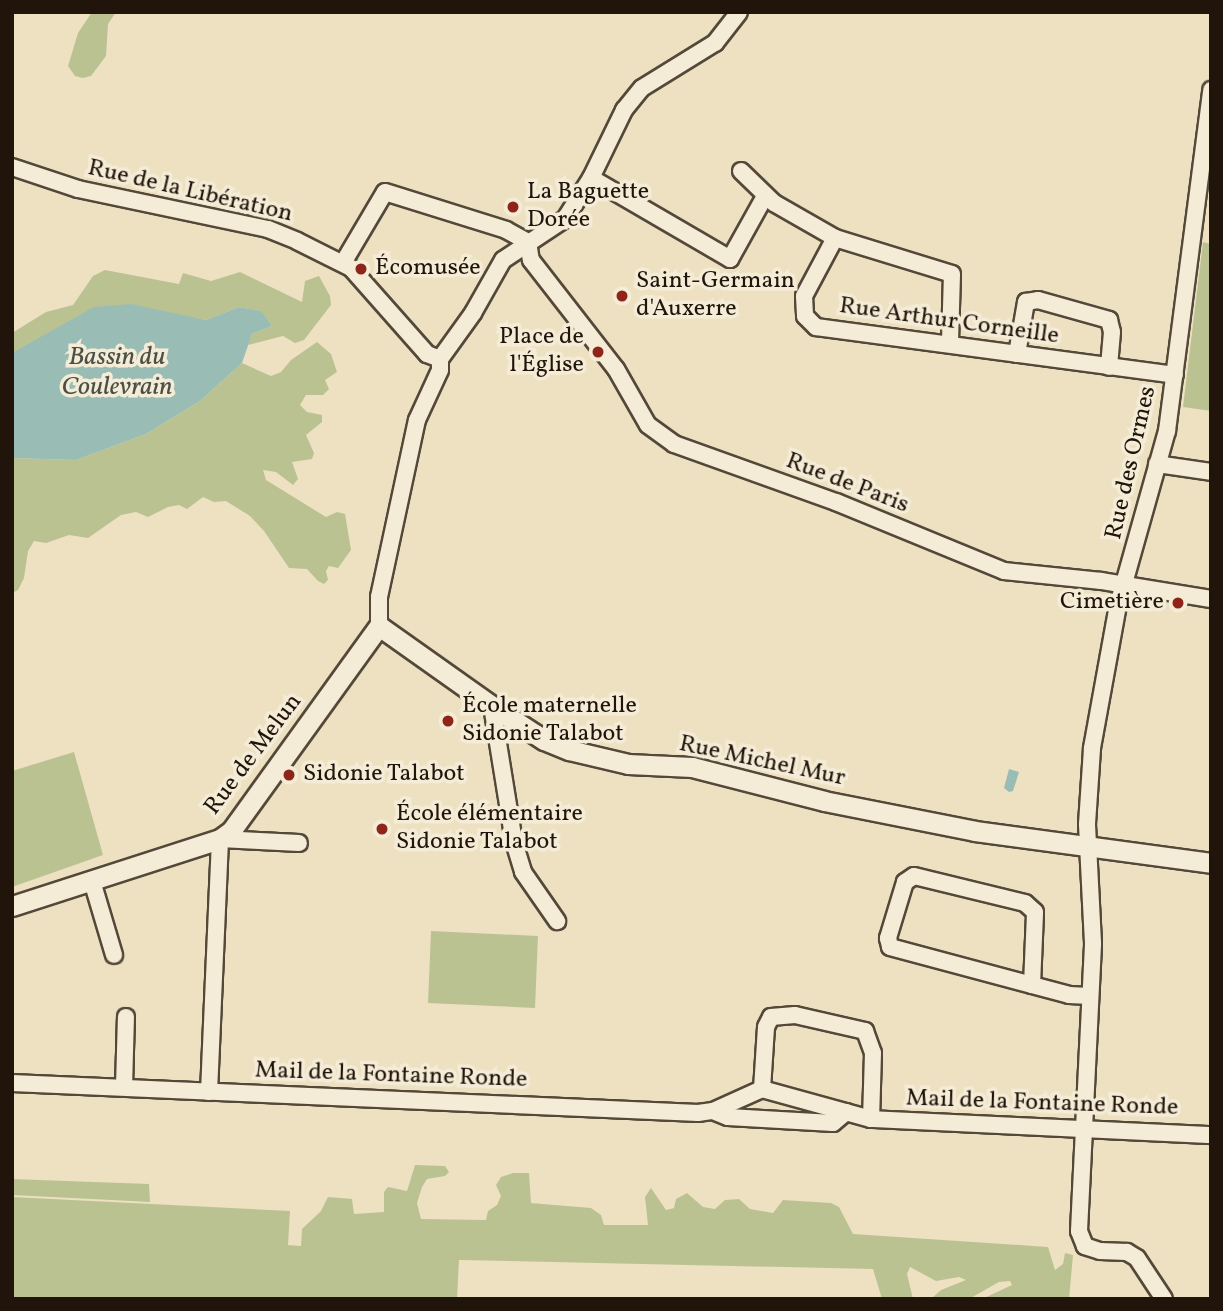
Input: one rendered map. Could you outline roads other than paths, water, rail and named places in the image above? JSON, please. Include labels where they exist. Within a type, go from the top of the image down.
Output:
[{"type":"street","points":[[379,626],[379,597],[417,420],[440,370],[440,359],[473,313],[503,260],[565,219],[591,178],[624,110],[642,88],[715,43],[739,12]]},
{"type":"street","name":"Rue des Ormes","points":[[1164,1299],[1137,1258],[1127,1252],[1100,1251],[1085,1246],[1079,1231],[1093,943],[1087,845],[1092,748],[1118,605],[1167,431],[1205,167],[1211,90]]},
{"type":"street","name":"Rue de la Libération","points":[[12,167],[78,188],[268,229],[343,263],[360,278],[427,354],[440,359]]},
{"type":"street","name":"Rue Arthur Corneille","points":[[741,171],[765,196],[835,238],[952,274],[950,343]]},
{"type":"street","points":[[591,178],[730,259],[765,196]]},
{"type":"street","points":[[343,263],[385,192],[506,230],[528,242]]},
{"type":"street","name":"Rue Arthur Corneille","points":[[835,238],[804,296],[805,316],[816,327],[1175,375]]},
{"type":"street","name":"Rue de Paris","points":[[528,242],[531,260],[616,369],[648,425],[674,444],[836,502],[1004,571],[1125,585],[1211,599]]},
{"type":"street","points":[[1017,354],[1026,302],[1038,300],[1109,320],[1112,332],[1109,367]]},
{"type":"street","points":[[1157,464],[1211,472]]},
{"type":"street","name":"Rue Michel Mur","points":[[379,626],[544,740],[569,750],[628,764],[692,767],[824,802],[962,829],[1211,863]]},
{"type":"street","name":"Rue de Melun","points":[[12,906],[220,839],[231,831],[379,626]]},
{"type":"street","points":[[492,706],[514,842],[523,872],[557,920]]},
{"type":"street","points":[[209,1092],[220,839],[299,843]]},
{"type":"street","points":[[1032,985],[1035,912],[1025,903],[914,876],[905,882],[888,938],[890,947],[1069,995],[1090,996]]},
{"type":"street","points":[[92,881],[114,955]]},
{"type":"street","name":"Mail de la Fontaine Ronde","points":[[762,1089],[766,1027],[771,1017],[795,1015],[865,1031],[873,1053],[871,1119]]},
{"type":"street","points":[[124,1087],[126,1017]]},
{"type":"street","name":"Mail de la Fontaine Ronde","points":[[12,1083],[698,1113],[713,1111],[762,1089],[871,1119],[1211,1135]]},
{"type":"street","points":[[713,1111],[728,1117],[833,1123],[846,1112]]},
{"type":"water","name":"Bassin du Coulevrain","points":[[131,304],[206,320],[239,307],[261,311],[272,326],[252,334],[242,363],[200,401],[146,434],[76,460],[12,458],[12,353],[94,307]]},
{"type":"water","points":[[1009,769],[1019,772],[1013,791],[1009,792],[1004,788]]},
{"type":"place","name":"La Baguette Dorée","points":[[513,207]]},
{"type":"place","name":"Écomusée","points":[[361,269]]},
{"type":"place","name":"Saint-Germain d'Auxerre","points":[[622,296]]},
{"type":"place","name":"Place de l'Église","points":[[598,352]]},
{"type":"place","name":"Cimetière","points":[[1178,603]]},
{"type":"place","name":"École maternelle Sidonie Talabot","points":[[448,721]]},
{"type":"place","name":"Sidonie Talabot","points":[[289,775]]},
{"type":"place","name":"École élémentaire Sidonie Talabot","points":[[382,829]]}]
